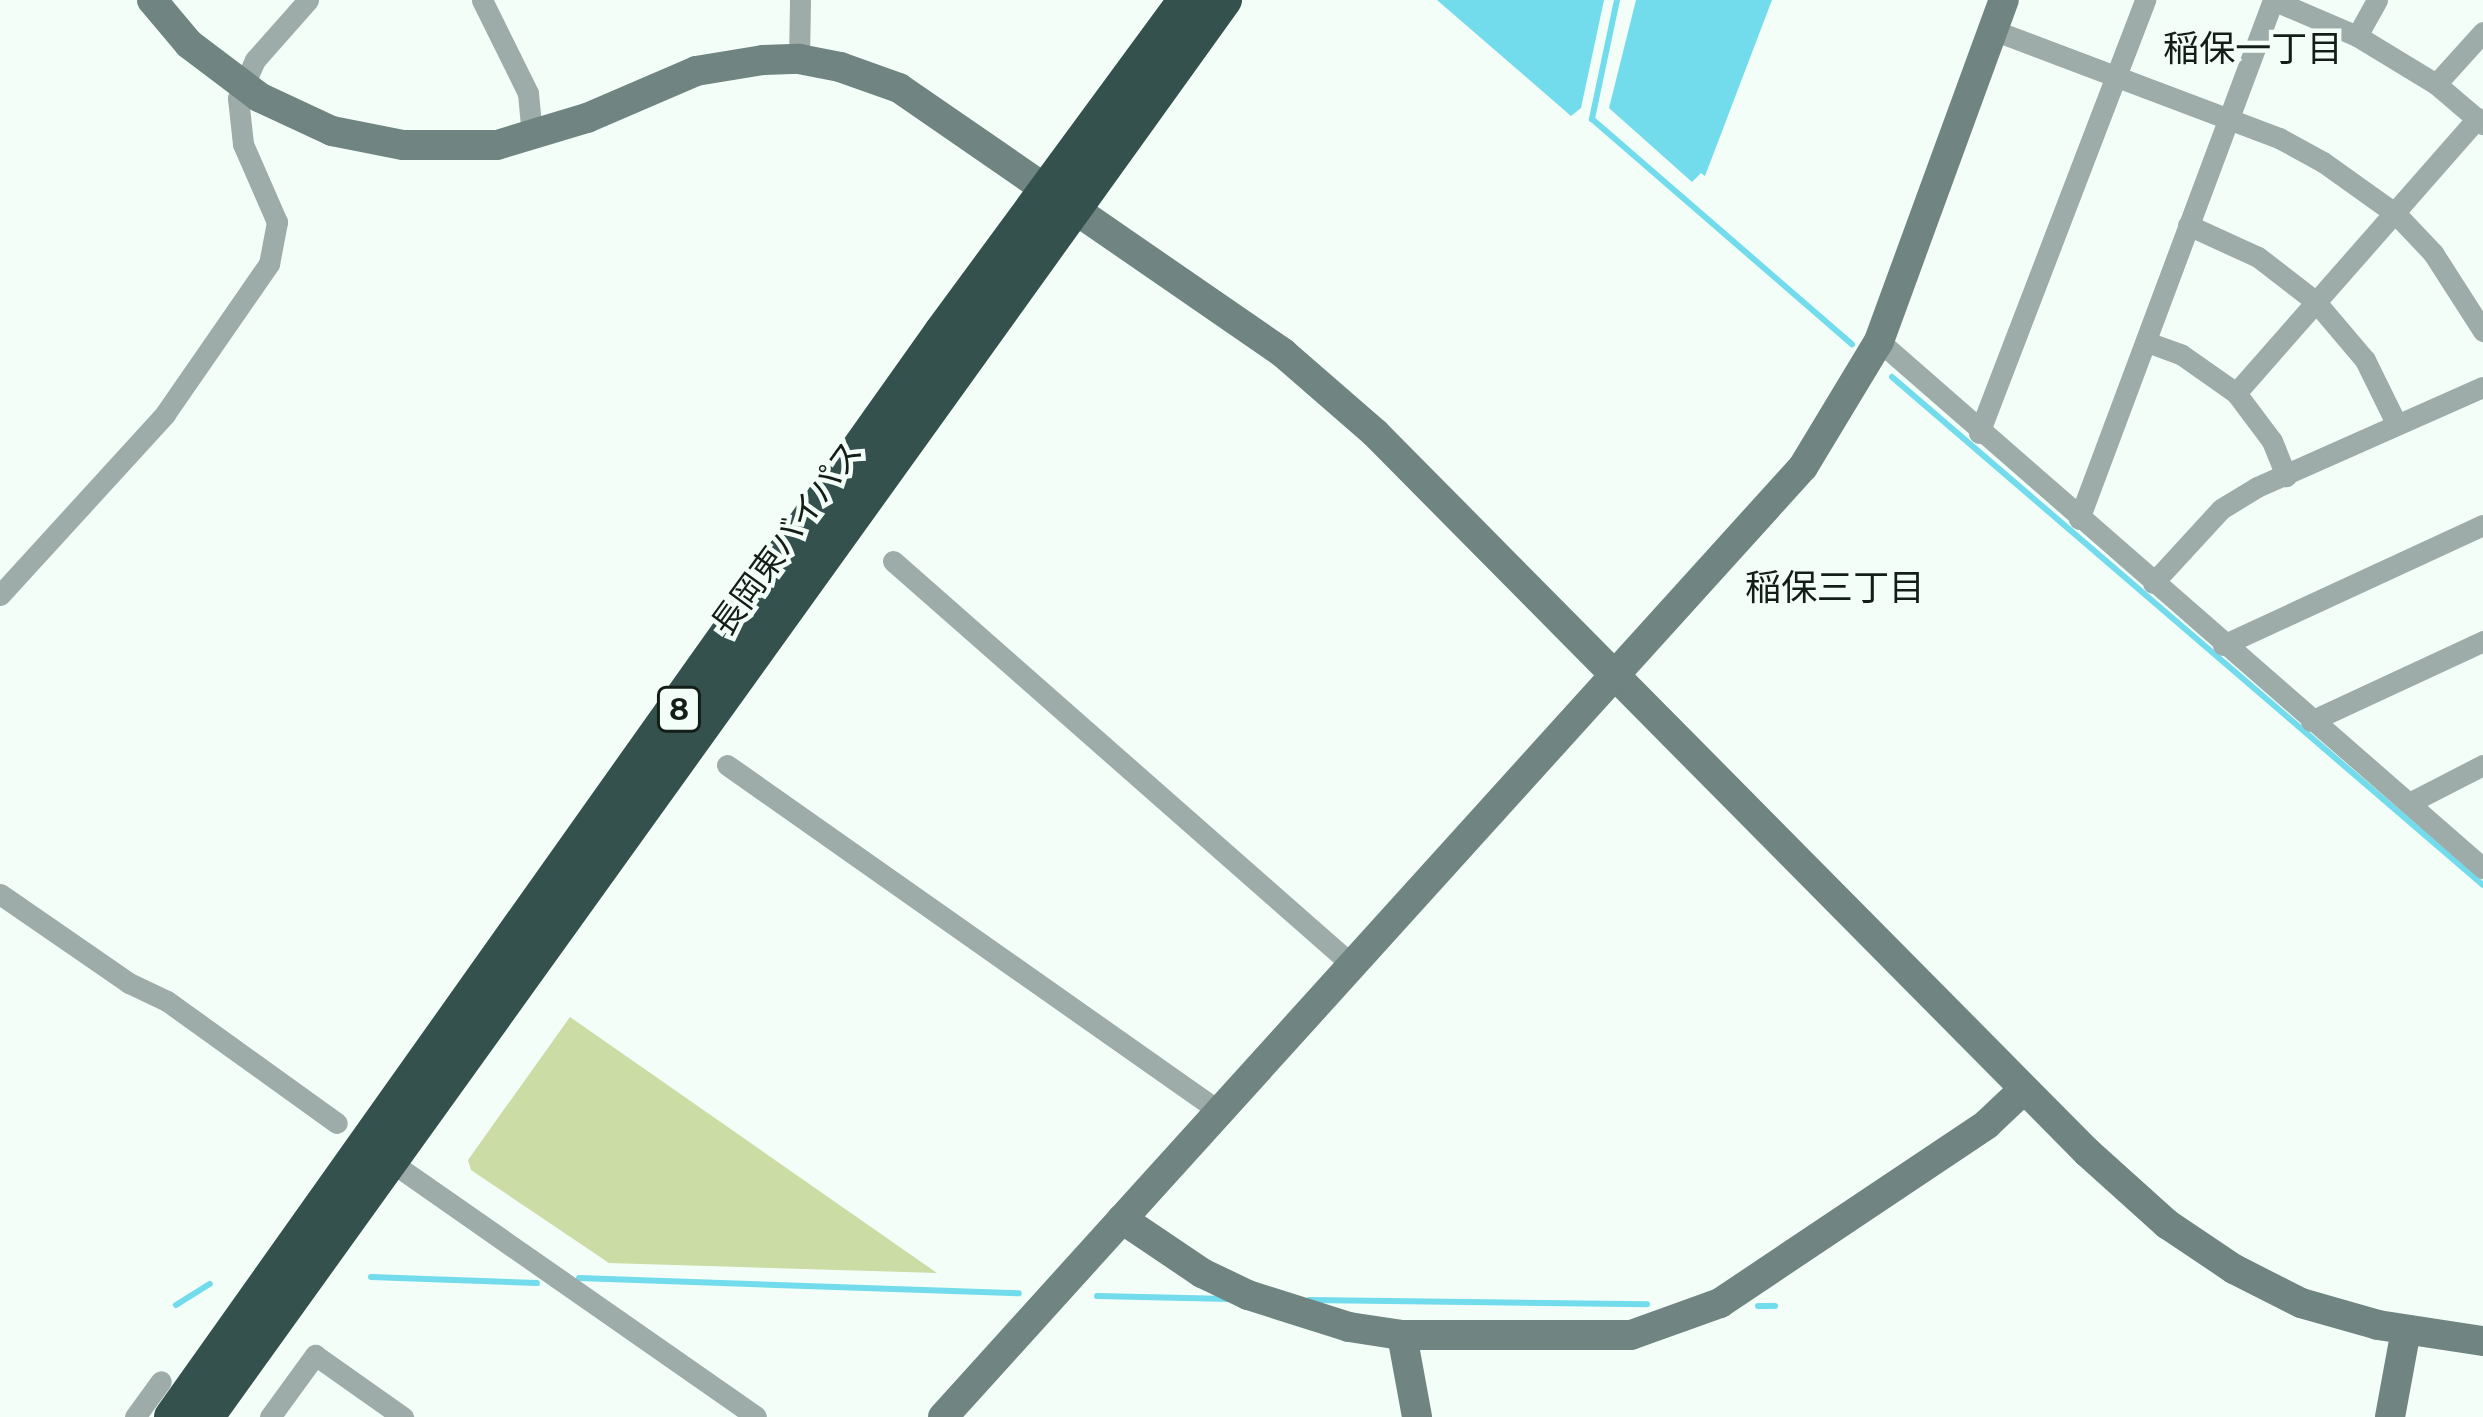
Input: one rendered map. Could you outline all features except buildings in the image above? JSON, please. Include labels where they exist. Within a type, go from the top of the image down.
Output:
[{"type":"highway","name":"長岡東バイパス","points":[[206,1417],[1060,198],[1186,0]]},
{"type":"highway","name":"長岡東バイパス","points":[[172,1417],[1060,198],[1224,0]]},
{"type":"street","points":[[152,0],[189,44],[241,87],[332,130],[403,146],[496,145],[532,136],[696,71],[799,59],[899,88],[1282,353],[1360,420],[2111,1176],[2200,1249],[2301,1303],[2406,1330],[2483,1341]]},
{"type":"street","points":[[0,595],[165,414],[269,264],[278,222],[238,128],[241,87],[255,60],[308,0]]},
{"type":"street","points":[[482,0],[528,93],[532,136]]},
{"type":"street","points":[[944,1417],[1803,467],[1879,341],[2004,0]]},
{"type":"street","points":[[1979,433],[2145,0]]},
{"type":"street","points":[[2079,519],[2273,0],[2357,36],[2436,85],[2481,121],[2236,393]]},
{"type":"street","points":[[2357,36],[2377,0]]},
{"type":"street","points":[[795,1],[799,59]]},
{"type":"street","points":[[1993,30],[2323,162],[2396,214],[2433,254],[2483,331]]},
{"type":"street","points":[[2436,85],[2483,32]]},
{"type":"street","points":[[2188,225],[2258,257],[2315,302],[2365,360],[2397,425]]},
{"type":"street","points":[[1879,341],[2152,584],[2483,868]]},
{"type":"street","points":[[2147,342],[2182,355],[2236,393],[2272,441],[2286,476]]},
{"type":"street","points":[[2152,584],[2221,509],[2483,387]]},
{"type":"street","points":[[2223,645],[2483,525]]},
{"type":"street","points":[[893,561],[1351,964]]},
{"type":"street","points":[[2311,721],[2483,641]]},
{"type":"street","points":[[728,765],[1219,1111]]},
{"type":"street","points":[[2409,803],[2483,766]]},
{"type":"street","points":[[0,893],[128,983],[166,1001],[337,1123]]},
{"type":"street","points":[[1122,1219],[1202,1274],[1299,1314],[1402,1335],[1631,1335],[1675,1322],[1759,1278],[1988,1124],[2024,1089]]},
{"type":"street","points":[[404,1172],[756,1417]]},
{"type":"street","points":[[2390,1417],[2406,1330]]},
{"type":"street","points":[[1402,1335],[1417,1417]]},
{"type":"street","points":[[270,1417],[315,1355],[403,1417]]},
{"type":"street","points":[[135,1417],[161,1382]]},
{"type":"green space","points":[[570,1017],[937,1273],[609,1263],[471,1170],[468,1160]]},
{"type":"water","points":[[1437,0],[1604,0],[1581,108],[1571,116]]},
{"type":"water","points":[[1636,0],[1772,0],[1705,176],[1701,173],[1692,182],[1609,108]]},
{"type":"waterway","points":[[1617,0],[1592,119],[1852,344]]},
{"type":"waterway","points":[[1892,377],[2483,885]]},
{"type":"waterway","points":[[371,1277],[537,1283]]},
{"type":"waterway","points":[[579,1278],[1019,1293]]},
{"type":"waterway","points":[[176,1305],[210,1284]]},
{"type":"waterway","points":[[1097,1296],[1230,1299]]},
{"type":"waterway","points":[[1309,1300],[1647,1304]]},
{"type":"waterway","points":[[1758,1306],[1775,1306]]},
{"type":"district","name":"稲保一丁目","points":[[2253,49]]},
{"type":"district","name":"稲保三丁目","points":[[1835,588]]}]
